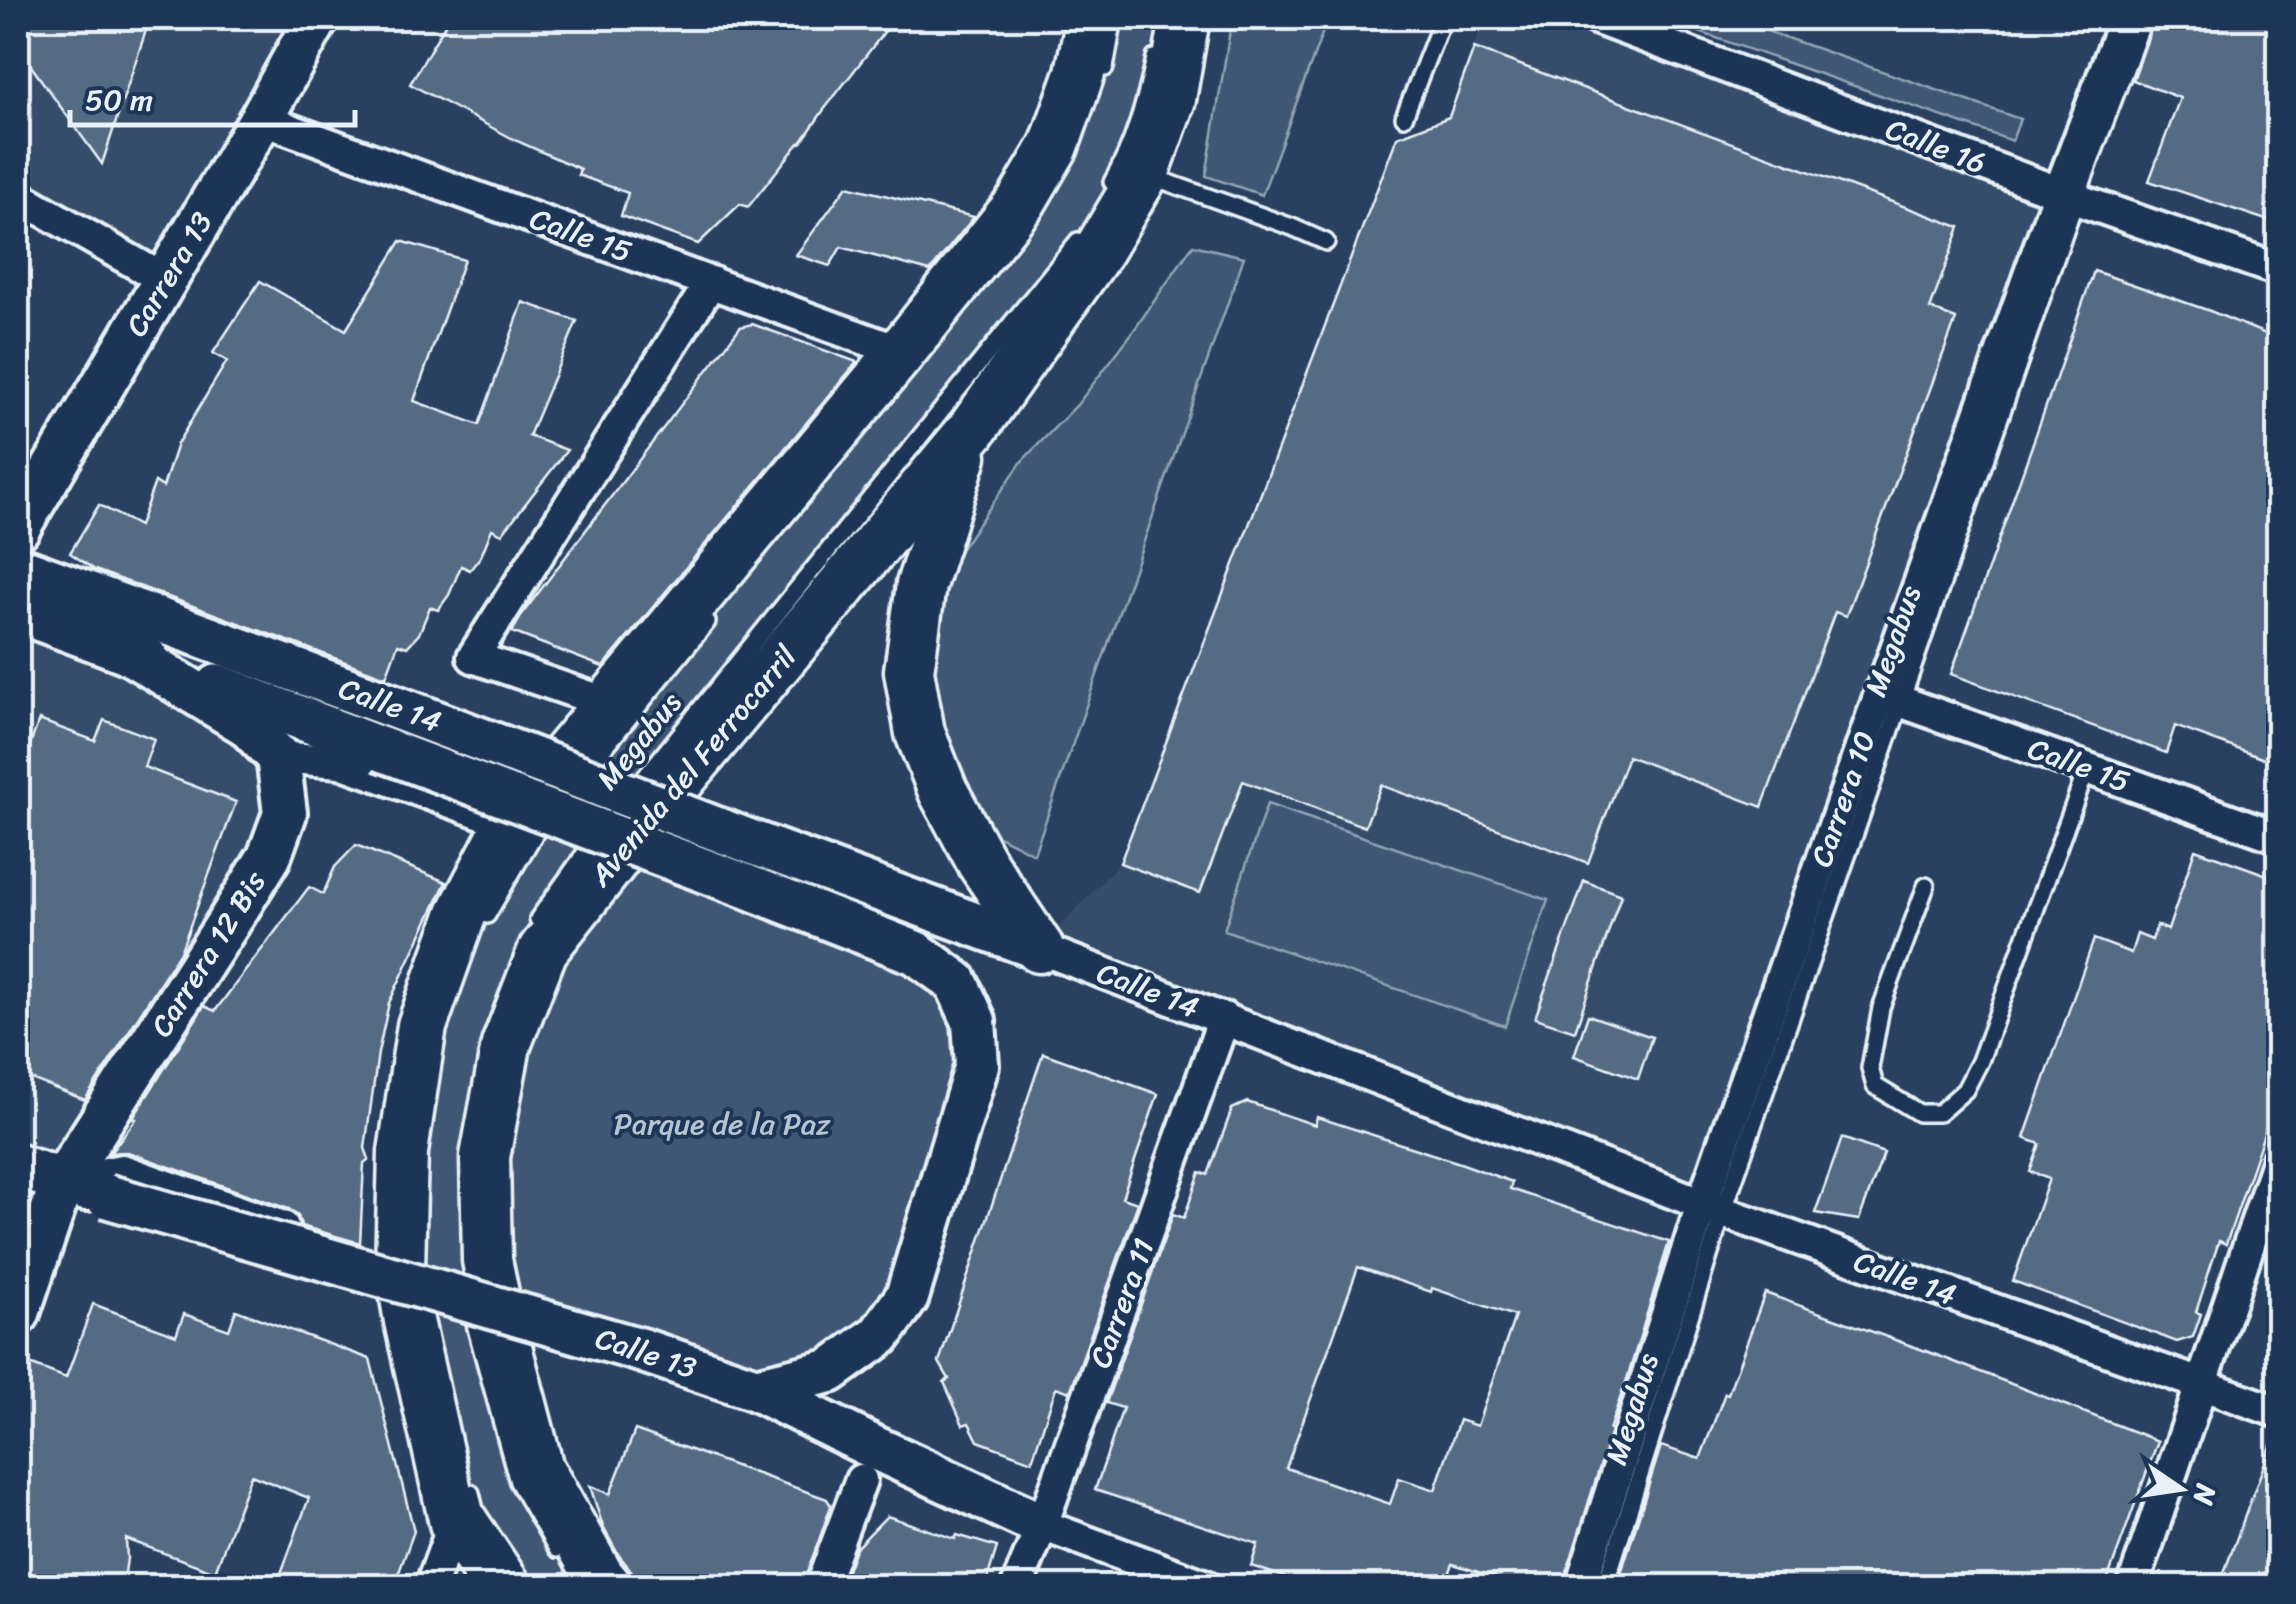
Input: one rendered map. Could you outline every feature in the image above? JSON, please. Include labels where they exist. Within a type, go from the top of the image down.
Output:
[{"type":"main road","points":[[498,1586],[454,1523],[409,1322],[417,1279],[403,1152],[422,1026],[462,913],[509,823],[1021,202],[1054,146],[1080,73],[1091,18]]},
{"type":"main road","name":"Carrera 13","points":[[18,528],[261,119],[308,24]]},
{"type":"main road","name":"Avenida del Ferrocarril","points":[[607,1586],[539,1469],[487,1260],[484,1157],[506,1045],[543,950],[628,842],[971,431],[1094,256],[1144,174],[1170,98],[1171,31]]},
{"type":"main road","points":[[971,431],[921,585],[910,671],[920,733],[943,791],[982,862],[1039,948]]},
{"type":"main road","name":"Calle 14","points":[[18,568],[1039,948]]},
{"type":"main road","name":"Calle 14","points":[[18,611],[916,953],[956,982],[974,1020],[977,1065],[907,1298],[880,1336],[830,1371],[756,1389]]},
{"type":"main road","points":[[122,649],[246,724],[278,757]]},
{"type":"main road","name":"Carrera 12 Bis","points":[[18,1314],[62,1182],[269,857],[285,814],[278,757]]},
{"type":"main road","name":"Calle 13","points":[[18,1166],[106,1196],[642,1350],[756,1389],[1042,1526]]},
{"type":"street","name":"Calle 16","points":[[1595,18],[2278,270]]},
{"type":"street","name":"Carrera 10","points":[[1581,1586],[2067,195],[2124,18]]},
{"type":"street","name":"Calle 15","points":[[261,119],[901,352]]},
{"type":"street","points":[[18,196],[165,280]]},
{"type":"street","points":[[610,704],[473,657],[711,282]]},
{"type":"street","name":"Calle 15","points":[[1890,698],[2278,837]]},
{"type":"street","points":[[278,757],[340,762],[509,823]]},
{"type":"street","name":"Calle 14","points":[[1039,948],[1712,1208],[2278,1412]]},
{"type":"street","name":"Carrera 11","points":[[1018,1586],[1224,1018]]},
{"type":"street","points":[[2133,1586],[2278,1159]]},
{"type":"street","points":[[62,1182],[122,1170],[417,1279]]},
{"type":"street","points":[[821,1586],[860,1480]]},
{"type":"street","points":[[431,1586],[454,1523]]},
{"type":"street","name":"Calle 13","points":[[1042,1526],[1206,1586]]},
{"type":"lane","points":[[1102,80],[1114,18]]},
{"type":"lane","points":[[1404,117],[1443,18]]},
{"type":"lane","points":[[2067,195],[2144,18]]},
{"type":"lane","points":[[1103,197],[1121,166],[1171,31]]},
{"type":"lane","points":[[1144,174],[1326,242]]},
{"type":"lane","name":"Megabus","points":[[533,926],[596,838],[1085,228]]},
{"type":"lane","name":"Megabus","points":[[482,922],[538,828],[714,614]]},
{"type":"lane","points":[[1926,886],[1881,1008],[1870,1068],[1875,1086],[1919,1113],[1939,1113],[1966,1090],[1980,1061],[2081,785],[2092,769]]},
{"type":"lane","name":"Megabus","points":[[1608,1579],[1712,1208]]},
{"type":"lane","points":[[468,1278],[476,1328],[518,1482],[562,1557]]},
{"type":"lane","points":[[466,1471],[475,1510],[526,1586]]},
{"type":"shaded area","points":[[18,18],[317,18],[165,280],[18,196]]},
{"type":"shaded area","points":[[1484,18],[1595,18],[2059,192],[1702,1204],[1039,948],[1120,863],[1397,137],[1449,117]]},
{"type":"shaded area","points":[[18,611],[246,724],[285,813],[62,1182],[18,1166]]},
{"type":"green space","points":[[1114,18],[1161,18],[1156,54],[1127,153],[1076,243],[523,940],[465,1262],[579,1586],[526,1586],[475,1510],[422,1267],[423,1153],[442,1030],[482,922],[538,828],[1039,215]]},
{"type":"green space","points":[[1232,18],[1328,18],[1262,195],[1206,176]]},
{"type":"green space","points":[[1659,18],[1729,18],[2020,119],[2012,141]]},
{"type":"green space","points":[[1193,245],[1244,257],[1034,854],[991,832],[973,807],[923,676],[941,584],[1023,460],[1077,405]]},
{"type":"green space","points":[[1267,804],[1548,900],[1505,1026],[1224,930]]},
{"type":"green space","name":"Parque de la Paz","points":[[628,842],[916,953],[974,1021],[880,1335],[756,1389],[498,1313],[506,1045]]},
{"type":"building","points":[[18,18],[150,18],[102,164],[18,48]]},
{"type":"building","points":[[449,18],[895,18],[748,207],[740,204],[698,244],[621,216],[628,193],[578,175],[580,169],[517,141],[410,84]]},
{"type":"building","points":[[2155,18],[2278,18],[2278,224],[2149,181],[2180,98],[2133,80]]},
{"type":"building","points":[[1474,48],[1960,227],[1930,309],[1956,319],[1846,616],[1835,612],[1762,807],[1628,756],[1588,863],[1381,785],[1365,827],[1243,781],[1200,893],[1120,863],[1397,137],[1449,117]]},
{"type":"building","points":[[847,186],[974,217],[930,271],[841,247],[830,266],[796,255]]},
{"type":"building","points":[[401,241],[464,260],[414,401],[479,425],[523,302],[577,321],[529,436],[567,450],[502,534],[492,529],[481,556],[470,570],[461,566],[449,595],[438,610],[430,607],[419,634],[407,647],[398,644],[386,677],[95,570],[70,553],[99,505],[139,526],[155,482],[163,487],[177,444],[227,361],[213,353],[260,281],[346,330]]},
{"type":"building","points":[[2094,271],[2278,339],[2278,764],[2175,726],[2166,753],[1951,674]]},
{"type":"building","points":[[752,324],[857,362],[603,667],[512,632],[740,327]]},
{"type":"building","points":[[39,720],[95,741],[104,720],[154,739],[144,767],[236,802],[181,950],[85,1100],[18,1074],[18,777]]},
{"type":"building","points":[[356,845],[446,882],[389,1003],[365,1148],[369,1159],[364,1163],[360,1243],[301,1226],[298,1216],[289,1209],[128,1152],[110,1153],[136,1119],[133,1118],[204,1006],[215,1011],[309,887],[323,894],[335,867]]},
{"type":"building","points":[[2195,849],[2278,879],[2278,1093],[2226,1244],[2219,1241],[2196,1312],[2201,1314],[2193,1337],[2177,1342],[2013,1281],[2049,1179],[2030,1172],[2040,1144],[2024,1138],[2094,939],[2131,953],[2137,934],[2152,940],[2157,925],[2168,930]]},
{"type":"building","points":[[1584,881],[1621,895],[1575,1031],[1535,1018]]},
{"type":"building","points":[[1588,1015],[1652,1037],[1638,1079],[1574,1056]]},
{"type":"building","points":[[1043,1053],[1158,1094],[1122,1198],[1138,1203],[1070,1392],[1056,1387],[1032,1461],[978,1441],[969,1423],[963,1425],[944,1382],[949,1379],[939,1362]]},
{"type":"building","points":[[1247,1102],[1315,1125],[1317,1117],[1463,1164],[1512,1182],[1510,1189],[1669,1242],[1563,1586],[1523,1586],[1453,1564],[1444,1586],[1311,1586],[1251,1566],[1258,1544],[1095,1490],[1123,1408],[1106,1403],[1173,1214],[1184,1218],[1200,1172],[1208,1175],[1232,1109]],"holes":[[[1358,1267],[1431,1292],[1432,1288],[1515,1316],[1477,1426],[1459,1420],[1435,1490],[1399,1478],[1390,1504],[1286,1468]]]},
{"type":"building","points":[[1842,1138],[1884,1153],[1859,1220],[1815,1213]]},
{"type":"building","points":[[1765,1293],[2158,1441],[2105,1586],[1617,1586],[1661,1446],[1700,1459]]},
{"type":"building","points":[[93,1304],[176,1335],[184,1314],[229,1330],[236,1310],[370,1359],[414,1531],[394,1586],[308,1586],[280,1576],[309,1498],[251,1475],[215,1572],[126,1539],[123,1586],[18,1586],[18,1390],[27,1363],[66,1378]]},
{"type":"building","points":[[635,1430],[827,1499],[831,1506],[803,1586],[641,1583],[603,1527],[590,1486],[610,1494]]},
{"type":"building","points":[[2275,1435],[2278,1586],[2219,1586]]},
{"type":"building","points":[[887,1516],[955,1539],[957,1535],[997,1547],[985,1586],[841,1586],[855,1549]]}]
